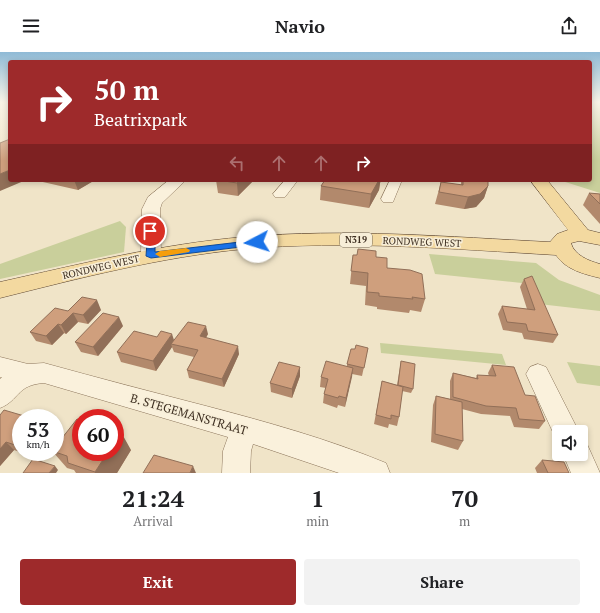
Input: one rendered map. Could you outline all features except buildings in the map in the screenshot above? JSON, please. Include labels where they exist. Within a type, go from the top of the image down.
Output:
[{"type":"main road","points":[[540,182],[591,237]]},
{"type":"main road","points":[[591,237],[571,235],[564,238],[560,242],[561,250],[568,257],[581,265],[600,271]]},
{"type":"main road","name":"RONDWEG WEST","points":[[0,290],[151,256],[243,243],[311,239],[449,242],[561,250]]},
{"type":"street","points":[[151,256],[151,209],[154,201],[176,182]]},
{"type":"street","points":[[280,194],[290,182]]},
{"type":"street","points":[[388,199],[395,182]]},
{"type":"street","name":"B. STEGEMANSTRAAT","points":[[0,367],[28,374],[44,373],[244,429],[331,456],[376,473]]},
{"type":"street","points":[[0,397],[10,385],[28,374]]},
{"type":"street","points":[[538,374],[563,425]]},
{"type":"street","points":[[236,473],[237,451],[244,429]]},
{"type":"street","points":[[580,461],[586,473]]},
{"type":"green space","points":[[592,122],[600,122],[600,193],[565,182],[592,182]]},
{"type":"green space","points":[[120,221],[126,227],[124,252],[0,279],[0,264]]},
{"type":"green space","points":[[429,254],[536,263],[559,280],[600,295],[600,311],[539,304],[531,284],[435,274]]},
{"type":"green space","points":[[380,343],[502,354],[506,365],[381,353]]},
{"type":"green space","points":[[567,362],[600,366],[600,386],[577,383]]},
{"type":"slow traffic","points":[[160,254],[186,250]]},
{"type":"route","points":[[150,231],[151,256],[257,242]]}]
